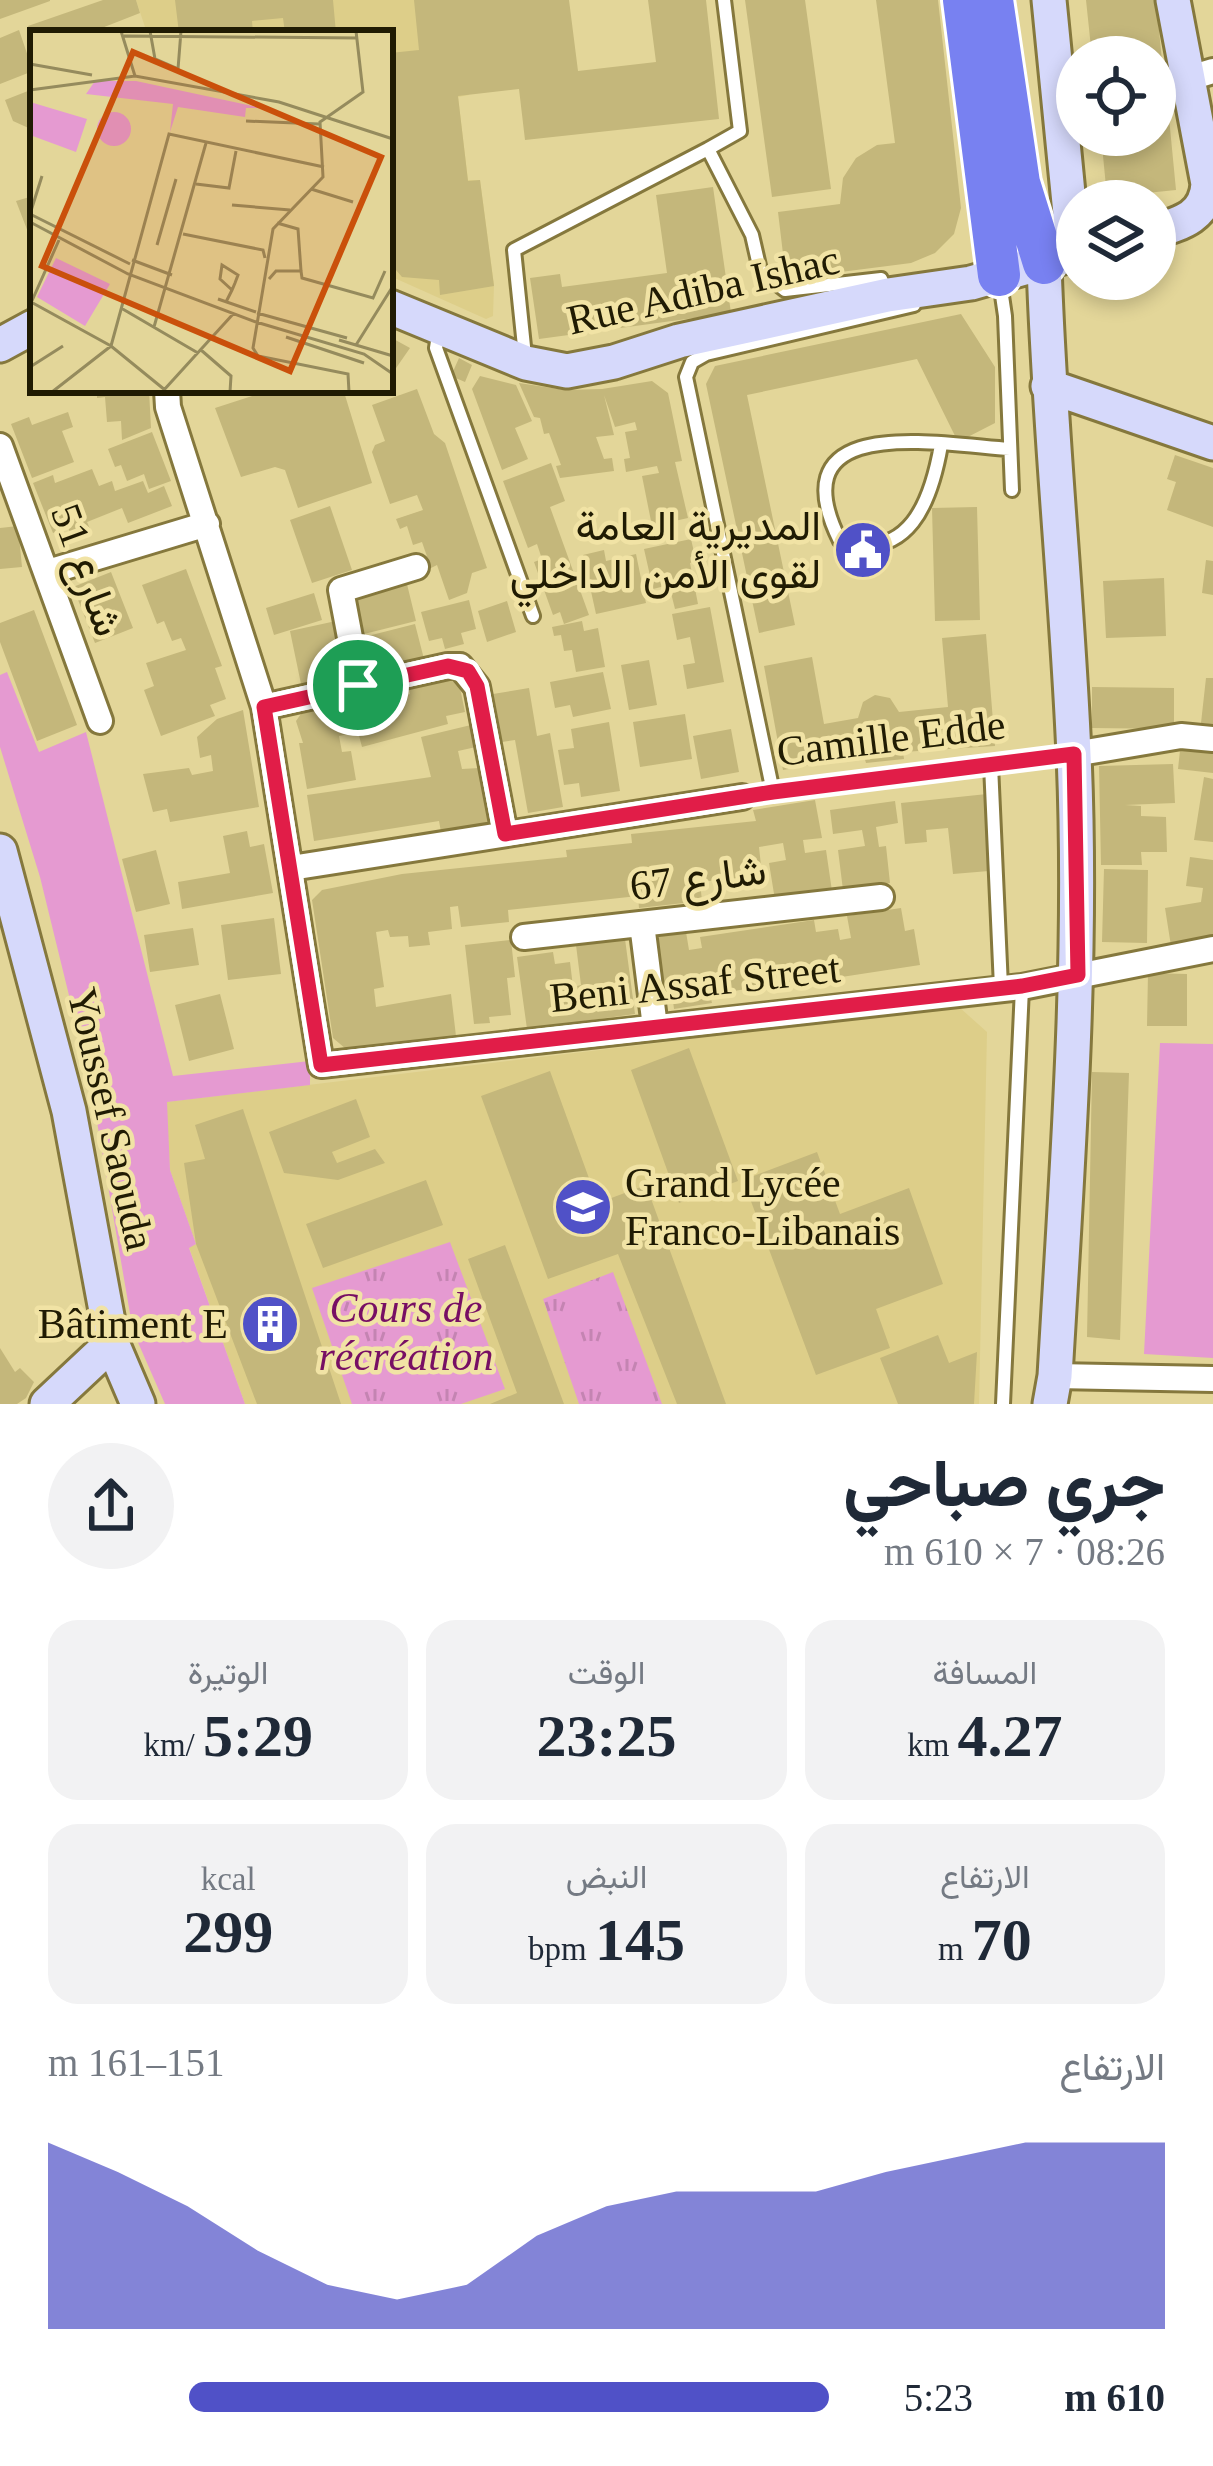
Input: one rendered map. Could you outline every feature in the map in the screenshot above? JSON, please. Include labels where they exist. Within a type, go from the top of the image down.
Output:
[{"type":"highway","points":[[964,0],[985,279]]},
{"type":"highway","points":[[992,0],[1019,183],[1056,243]]},
{"type":"highway","points":[[1020,0],[1038,148],[1056,221]]},
{"type":"street","points":[[1049,0],[1060,180]]},
{"type":"street","points":[[1173,0],[1201,75],[1208,184],[1207,203],[1193,217],[1176,223]]},
{"type":"street","name":"Rue Adiba Ishac","points":[[393,308],[526,363],[567,371],[679,341],[985,279],[1056,259]]},
{"type":"street","points":[[1059,300],[1048,386],[1074,754],[1078,975],[1053,1390],[1213,1379]]},
{"type":"street","points":[[0,345],[30,329]]},
{"type":"street","points":[[1048,386],[1213,443]]},
{"type":"street","points":[[167,393],[264,707],[291,868]]},
{"type":"street","name":"شارع 51","points":[[0,446],[100,721]]},
{"type":"street","points":[[49,572],[207,524]]},
{"type":"street","points":[[358,685],[341,590],[416,568]]},
{"type":"street","points":[[264,707],[448,666],[468,671],[477,686],[505,834]]},
{"type":"street","points":[[1074,754],[1181,736],[1213,739]]},
{"type":"street","name":"Camille Edde","points":[[291,868],[742,797]]},
{"type":"street","name":"Youssef Saouda","points":[[0,851],[69,1111],[112,1343],[138,1404]]},
{"type":"street","name":"Beni Assaf Street","points":[[291,868],[321,1065],[1012,987],[1213,949]]},
{"type":"street","name":"شارع 67","points":[[524,937],[881,897]]},
{"type":"street","points":[[642,924],[655,1027]]},
{"type":"street","points":[[47,1404],[112,1343]]},
{"type":"lane","points":[[526,363],[514,250],[740,130],[724,0]]},
{"type":"lane","points":[[708,149],[752,235],[760,270],[785,290],[881,279],[889,295]]},
{"type":"lane","points":[[773,792],[686,376],[692,362],[706,354],[894,312],[985,279],[1005,316],[1012,490]]},
{"type":"lane","points":[[440,328],[436,348],[533,616]]},
{"type":"lane","points":[[941,445],[934,487],[911,523],[887,545],[865,548],[840,541],[822,489],[834,461],[856,448],[899,442],[1010,449]]},
{"type":"lane","name":"Camille Edde","points":[[742,797],[1074,754]]},
{"type":"lane","points":[[991,765],[1012,987],[1003,1404]]},
{"type":"shaded area","points":[[136,0],[458,0],[469,95],[458,97],[468,180],[480,180],[494,285],[493,316],[486,319],[393,277],[393,30],[146,30]]},
{"type":"shaded area","name":"Grand Lycée Franco-Libanais","points":[[959,1007],[987,1032],[979,1404],[245,1404],[189,1247],[196,1244],[170,1170],[166,1102]]},
{"type":"green space","points":[[7,672],[39,752],[86,732],[173,1076],[310,1061],[310,1085],[167,1102],[170,1170],[196,1244],[189,1248],[245,1404],[165,1404],[133,1331],[90,1081],[40,877],[0,747],[0,675]]},
{"type":"green space","points":[[1160,1043],[1213,1044],[1213,1358],[1144,1354]]},
{"type":"green space","name":"Cours de récréation","points":[[450,1242],[505,1389],[461,1404],[352,1404],[312,1288]]},
{"type":"green space","name":"Cours de récréation","points":[[613,1272],[662,1404],[579,1404],[543,1299]]},
{"type":"building","points":[[0,0],[50,0],[50,1],[0,19]]},
{"type":"building","points":[[103,0],[136,0],[140,13],[97,30],[30,31],[28,26]]},
{"type":"building","points":[[175,0],[333,0],[336,30],[285,30],[283,18],[252,21],[253,30],[179,30]]},
{"type":"building","points":[[414,0],[569,0],[578,71],[656,62],[648,0],[706,0],[719,119],[525,140],[519,89],[458,96],[468,181],[480,180],[494,286],[440,295],[439,280],[402,277],[393,266],[393,53],[419,50]]},
{"type":"building","points":[[745,0],[805,0],[831,189],[772,197]]},
{"type":"building","points":[[876,0],[938,0],[961,208],[954,234],[935,253],[911,263],[786,279],[778,212],[840,204],[843,178],[856,158],[877,145],[895,143]]},
{"type":"building","points":[[1086,0],[1156,0],[1160,36],[1090,36]]},
{"type":"building","points":[[19,30],[30,72],[0,84],[0,38]]},
{"type":"building","points":[[30,90],[30,129],[13,121],[5,100]]},
{"type":"building","points":[[1103,156],[1173,156],[1175,180],[1105,180]]},
{"type":"building","points":[[713,187],[731,313],[539,339],[530,278],[560,274],[562,287],[667,273],[656,195]]},
{"type":"building","points":[[30,197],[30,237],[16,201]]},
{"type":"building","points":[[961,314],[995,367],[995,423],[958,442],[917,359],[747,395],[795,625],[759,633],[706,384],[715,366]]},
{"type":"building","points":[[393,339],[410,348],[393,370]]},
{"type":"building","points":[[459,358],[472,365],[465,382],[451,376]]},
{"type":"building","points":[[480,376],[516,385],[532,421],[515,428],[528,459],[502,470],[472,389]]},
{"type":"building","points":[[652,381],[668,393],[682,461],[675,462],[688,518],[652,526],[642,476],[659,473],[657,466],[626,472],[624,459],[630,458],[625,432],[637,430],[635,422],[615,427],[604,395],[614,435],[596,437],[604,459],[612,458],[614,471],[560,478],[556,466],[561,465],[549,433],[544,434],[519,383],[565,390]]},
{"type":"building","points":[[417,389],[434,434],[445,443],[487,568],[472,573],[467,593],[449,600],[437,565],[431,568],[422,542],[413,545],[407,526],[400,529],[396,519],[423,510],[417,495],[390,504],[372,452],[385,441],[372,405]]},
{"type":"building","points":[[97,393],[149,393],[151,428],[122,440],[121,421],[107,422],[105,397],[97,398]]},
{"type":"building","points":[[262,393],[344,393],[372,483],[298,508],[285,470],[275,467],[241,477],[215,408]]},
{"type":"building","points":[[68,412],[73,427],[62,431],[74,462],[32,478],[11,424],[29,417],[32,425]]},
{"type":"building","points":[[152,432],[171,481],[149,489],[144,474],[127,481],[108,449]]},
{"type":"building","points":[[1175,455],[1213,468],[1213,527],[1167,510],[1176,482],[1167,479]]},
{"type":"building","points":[[551,463],[565,501],[550,507],[589,615],[564,624],[560,612],[553,615],[534,562],[542,559],[537,544],[528,548],[503,481]]},
{"type":"building","points":[[92,469],[99,486],[112,481],[115,491],[143,481],[148,493],[164,486],[172,506],[128,523],[122,508],[87,522],[91,531],[72,538],[68,527],[53,533],[33,483],[53,475],[55,483]]},
{"type":"building","points":[[330,506],[352,570],[312,583],[290,520]]},
{"type":"building","points":[[977,507],[980,620],[935,621],[932,508]]},
{"type":"building","points":[[18,526],[22,567],[0,569],[0,528]]},
{"type":"building","points":[[691,539],[698,604],[675,609],[669,585],[653,589],[644,549]]},
{"type":"building","points":[[604,550],[606,561],[636,554],[646,603],[596,614],[583,555]]},
{"type":"building","points":[[1206,560],[1213,561],[1213,595],[1202,593]]},
{"type":"building","points":[[186,569],[222,666],[215,668],[226,699],[210,705],[215,716],[161,736],[144,690],[154,686],[146,663],[186,650],[181,638],[172,641],[164,621],[157,624],[142,585]]},
{"type":"building","points":[[111,572],[133,628],[95,643],[73,587]]},
{"type":"building","points":[[405,576],[416,621],[356,636],[345,591]]},
{"type":"building","points":[[1164,578],[1166,636],[1106,638],[1103,581]]},
{"type":"building","points":[[314,593],[322,620],[274,635],[266,608]]},
{"type":"building","points":[[469,600],[476,629],[461,633],[464,644],[445,649],[442,638],[429,641],[421,612]]},
{"type":"building","points":[[507,601],[516,632],[487,642],[478,611]]},
{"type":"building","points":[[710,607],[724,682],[687,689],[683,665],[695,663],[690,637],[677,640],[672,614]]},
{"type":"building","points":[[34,610],[77,725],[37,741],[0,642],[0,623]]},
{"type":"building","points":[[336,621],[348,674],[301,684],[290,631]]},
{"type":"building","points":[[582,621],[584,631],[598,628],[605,667],[576,672],[572,650],[564,651],[561,635],[554,636],[552,627]]},
{"type":"building","points":[[415,624],[424,659],[365,674],[356,639]]},
{"type":"building","points":[[986,634],[995,746],[903,752],[904,759],[866,763],[864,756],[783,770],[764,666],[812,657],[824,724],[858,718],[863,702],[875,695],[890,698],[899,712],[948,707],[942,638]]},
{"type":"building","points":[[649,660],[657,705],[629,710],[621,665]]},
{"type":"building","points":[[603,672],[611,709],[573,717],[570,705],[555,708],[550,682]]},
{"type":"building","points":[[446,674],[459,683],[465,712],[446,716],[448,724],[362,747],[352,709],[410,694],[407,682]]},
{"type":"building","points":[[1206,678],[1213,678],[1213,732],[1201,723]]},
{"type":"building","points":[[1092,687],[1174,688],[1174,729],[1092,728]]},
{"type":"building","points":[[529,688],[537,736],[550,733],[563,807],[528,813],[515,740],[502,742],[493,694]]},
{"type":"building","points":[[343,700],[353,733],[339,736],[342,752],[351,751],[356,780],[307,789],[296,721],[303,711]]},
{"type":"building","points":[[243,710],[259,807],[170,822],[167,809],[153,812],[143,774],[189,768],[192,775],[213,771],[211,755],[200,758],[197,737],[217,719]]},
{"type":"building","points":[[685,714],[692,759],[640,767],[633,722]]},
{"type":"building","points":[[609,722],[620,791],[581,797],[579,783],[564,785],[558,750],[574,748],[571,729]]},
{"type":"building","points":[[471,725],[476,747],[458,751],[462,769],[479,768],[489,823],[441,832],[439,821],[314,841],[307,795],[431,777],[421,737]]},
{"type":"building","points":[[731,729],[739,772],[701,779],[693,736]]},
{"type":"building","points":[[1181,741],[1213,745],[1213,773],[1178,769]]},
{"type":"building","points":[[1173,764],[1175,803],[1125,805],[1141,806],[1141,816],[1166,817],[1167,852],[1141,852],[1142,865],[1101,865],[1099,766]]},
{"type":"building","points":[[1204,777],[1213,779],[1213,842],[1194,840]]},
{"type":"building","points":[[987,794],[989,871],[953,874],[948,828],[926,830],[927,842],[905,844],[901,803]]},
{"type":"building","points":[[815,800],[822,838],[803,840],[805,853],[826,850],[832,891],[775,900],[769,863],[786,860],[783,843],[759,847],[762,875],[700,882],[702,901],[639,908],[638,896],[508,910],[509,922],[461,927],[458,906],[450,907],[452,929],[428,932],[430,945],[409,947],[408,936],[376,932],[384,987],[374,989],[376,1007],[451,994],[456,1036],[346,1049],[333,1038],[312,900],[322,890],[402,874],[567,857],[566,850],[632,843],[631,834],[756,821],[753,810]]},
{"type":"building","points":[[895,801],[898,823],[876,827],[879,847],[886,846],[890,883],[843,890],[838,850],[865,846],[862,830],[833,834],[830,810]]},
{"type":"building","points":[[247,831],[250,847],[264,844],[273,893],[182,909],[178,882],[230,873],[223,836]]},
{"type":"building","points":[[156,850],[170,904],[136,912],[122,859]]},
{"type":"building","points":[[1190,857],[1213,860],[1213,940],[1171,946],[1165,908],[1201,902],[1203,888],[1186,886]]},
{"type":"building","points":[[1104,869],[1148,870],[1147,943],[1102,942]]},
{"type":"building","points":[[901,908],[905,931],[914,929],[920,965],[776,987],[773,968],[761,970],[764,986],[710,995],[712,1003],[674,1009],[672,993],[661,995],[651,938],[686,932],[689,950],[702,948],[700,937],[814,920],[816,932],[838,929],[840,940],[851,938],[847,916]]},
{"type":"building","points":[[274,918],[281,974],[228,980],[221,925]]},
{"type":"building","points":[[193,928],[199,965],[150,972],[144,935]]},
{"type":"building","points":[[625,939],[635,1014],[527,1029],[517,957],[553,952],[555,964],[570,962],[573,987],[581,985],[576,945]]},
{"type":"building","points":[[511,940],[515,977],[507,978],[511,1015],[474,1024],[465,945]]},
{"type":"building","points":[[1148,973],[1187,974],[1187,1026],[1147,1026]]},
{"type":"building","points":[[220,994],[234,1049],[189,1061],[175,1005]]},
{"type":"building","points":[[689,1048],[738,1181],[679,1203],[631,1070]]},
{"type":"building","points":[[550,1071],[598,1203],[646,1185],[726,1404],[677,1404],[618,1254],[548,1279],[481,1096]]},
{"type":"building","points":[[1092,1072],[1129,1073],[1120,1340],[1087,1337]]},
{"type":"building","points":[[356,1099],[370,1137],[332,1152],[337,1163],[375,1149],[385,1163],[338,1180],[284,1173],[269,1132]]},
{"type":"building","name":"Bâtiment E","points":[[243,1109],[341,1404],[257,1404],[196,1244],[184,1163],[205,1159],[195,1125]]},
{"type":"building","points":[[817,1152],[840,1214],[909,1188],[943,1284],[876,1309],[890,1348],[816,1375],[743,1180]]},
{"type":"building","points":[[426,1180],[443,1225],[323,1268],[306,1224]]},
{"type":"building","points":[[505,1245],[564,1404],[490,1404],[517,1393],[468,1259]]},
{"type":"building","points":[[938,1335],[949,1363],[977,1352],[974,1404],[898,1404],[880,1358]]},
{"type":"building","points":[[0,1348],[15,1372],[20,1368],[34,1382],[17,1404],[0,1404]]},
{"type":"place","name":"المديرية العامة لقوى الأمن الداخلي","points":[[863,550]]},
{"type":"place","name":"Grand Lycée Franco-Libanais","points":[[583,1207]]},
{"type":"place","name":"Bâtiment E","points":[[270,1324]]},
{"type":"route","points":[[448,666],[468,671],[477,686],[505,834],[773,792],[1074,754],[1078,975],[1022,986],[321,1065],[264,707],[358,685],[448,666]]}]
